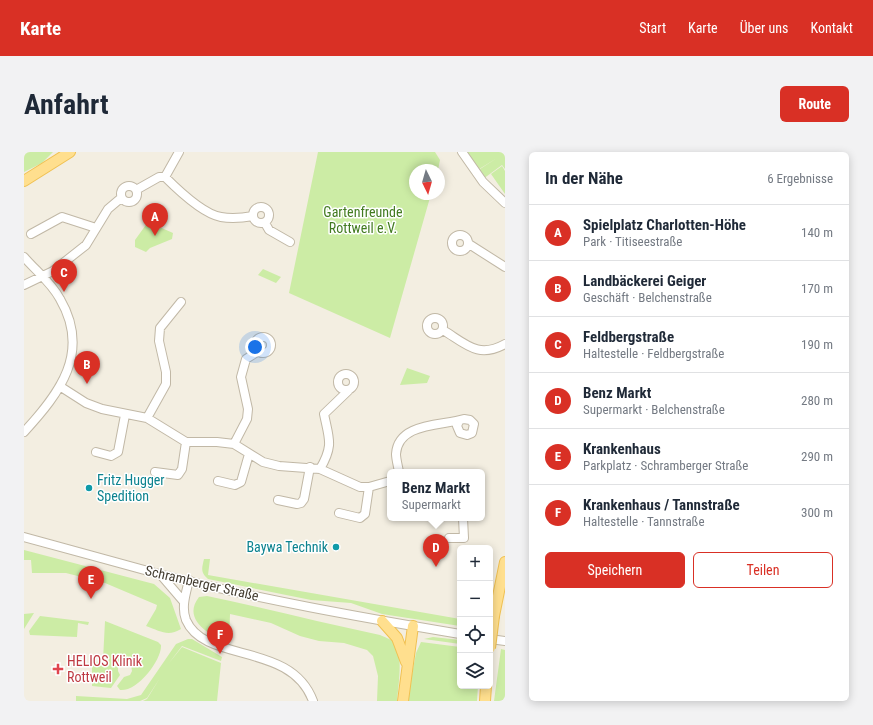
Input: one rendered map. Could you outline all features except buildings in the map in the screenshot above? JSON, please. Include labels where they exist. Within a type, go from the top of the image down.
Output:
[{"type":"main road","points":[[24,181],[70,152]]},
{"type":"main road","points":[[493,624],[505,562]]},
{"type":"main road","points":[[497,598],[505,587]]},
{"type":"main road","points":[[382,621],[397,638],[407,663]]},
{"type":"main road","points":[[403,701],[413,626]]},
{"type":"main road","points":[[485,701],[486,689]]},
{"type":"street","points":[[165,177],[179,152]]},
{"type":"street","points":[[462,152],[483,182],[505,203]]},
{"type":"street","points":[[136,190],[159,177],[165,177],[186,198],[220,217],[237,218],[253,216]]},
{"type":"street","points":[[24,285],[53,271],[86,245],[108,209],[121,198],[122,190],[131,186],[136,190],[137,195],[133,202],[125,202],[121,198]]},
{"type":"street","points":[[253,216],[256,209],[261,207],[266,208],[270,216],[265,223]]},
{"type":"street","points":[[253,216],[257,223],[265,223]]},
{"type":"street","points":[[31,234],[62,217],[96,228]]},
{"type":"street","points":[[265,223],[270,230],[290,242]]},
{"type":"street","points":[[469,244],[505,267]]},
{"type":"street","points":[[24,257],[61,299],[67,314],[72,338],[72,356],[61,387],[40,415],[24,432]]},
{"type":"street","points":[[147,418],[166,384],[166,372],[159,341],[160,328],[181,302]]},
{"type":"street","points":[[443,330],[483,352],[504,346]]},
{"type":"street","points":[[234,444],[247,420],[248,409],[242,377],[246,359],[257,352]]},
{"type":"street","points":[[61,387],[86,403],[124,415],[147,418],[186,442],[217,442],[234,444],[263,462],[278,466],[310,467],[320,469],[360,487],[369,488],[387,482]]},
{"type":"street","points":[[320,469],[327,457],[330,445],[324,414],[348,391]]},
{"type":"street","points":[[96,452],[111,456],[118,452],[124,415]]},
{"type":"street","points":[[398,469],[396,454],[398,446],[404,436],[412,430],[426,426],[459,421]]},
{"type":"street","points":[[155,472],[178,475],[182,469],[186,442]]},
{"type":"street","points":[[218,481],[235,485],[241,482],[249,454]]},
{"type":"street","points":[[278,500],[301,503],[304,499],[310,467]]},
{"type":"street","points":[[339,513],[360,518],[364,514],[369,488]]},
{"type":"street","points":[[449,538],[464,538],[463,521]]},
{"type":"street","name":"Schramberger Straße","points":[[24,537],[159,574],[382,621],[457,633]]},
{"type":"street","points":[[159,574],[184,602]]},
{"type":"street","points":[[189,580],[184,602],[187,620],[192,629],[202,637],[212,642],[281,665],[293,673],[303,683],[313,701]]},
{"type":"street","points":[[493,640],[505,642]]},
{"type":"green space","points":[[24,152],[53,152],[42,163],[24,172]]},
{"type":"green space","name":"Gartenfreunde Rottweil e.V.","points":[[318,152],[435,152],[440,160],[439,164],[409,164],[409,200],[429,200],[390,338],[289,293]]},
{"type":"green space","points":[[464,152],[502,152],[504,154],[503,152],[505,152],[505,169],[502,165],[483,179],[477,171],[497,158],[476,171]]},
{"type":"green space","points":[[502,166],[505,171],[505,194],[491,174]]},
{"type":"green space","points":[[148,222],[173,233],[172,239],[150,248],[146,252],[135,247],[135,240]]},
{"type":"green space","points":[[263,269],[281,277],[276,283],[258,275]]},
{"type":"green space","points":[[407,368],[430,376],[427,383],[400,385]]},
{"type":"green space","points":[[24,550],[154,584],[170,598],[181,629],[168,633],[146,626],[157,605],[105,583],[66,573],[32,573],[31,560],[24,560]]},
{"type":"green space","points":[[204,559],[210,559],[208,575],[457,618],[457,626],[382,614],[351,603],[311,600],[208,579],[203,572],[202,567]]},
{"type":"green space","points":[[207,596],[380,635],[391,640],[397,647],[400,662],[397,701],[377,701],[378,676],[373,656],[367,650],[344,643],[319,641],[300,636],[271,623],[230,614],[229,643],[214,636],[200,626],[194,613],[194,605],[199,597]]},
{"type":"green space","points":[[34,613],[24,629],[24,614]]},
{"type":"green space","points":[[40,616],[89,622],[88,625],[78,623],[77,637],[30,635],[29,631]]},
{"type":"green space","points":[[105,621],[158,642],[161,645],[157,659],[147,674],[141,681],[127,689],[120,690],[117,686],[124,677],[130,675],[132,671],[131,665],[125,662],[118,666],[120,675],[111,688],[92,686],[92,663],[103,660]]},
{"type":"green space","points":[[433,637],[457,640],[457,644],[424,639]]},
{"type":"green space","points":[[192,639],[222,657],[221,661],[182,646],[169,663],[182,647],[221,663],[217,701],[143,701],[147,699],[160,678],[147,698],[140,701],[76,701],[76,696],[127,699],[141,695],[176,644]]},
{"type":"green space","points":[[421,642],[457,647],[457,689],[478,689],[477,701],[407,701],[416,653]]},
{"type":"green space","points":[[501,649],[505,650],[505,701],[494,701]]},
{"type":"place","name":"Spielplatz Charlotten-Höhe","points":[[155,236]]},
{"type":"place","name":"Feldbergstraße","points":[[64,292]]},
{"type":"place","name":"Landbäckerei Geiger","points":[[87,384]]},
{"type":"place","name":"Fritz Hugger Spedition","points":[[89,488]]},
{"type":"place","name":"Baywa Technik","points":[[336,547]]},
{"type":"place","name":"Benz Markt","points":[[436,567]]},
{"type":"place","name":"Krankenhaus","points":[[91,599]]},
{"type":"place","name":"Krankenhaus / Tannstraße","points":[[220,654]]},
{"type":"place","name":"HELIOS Klinik Rottweil","points":[[58,669]]}]
